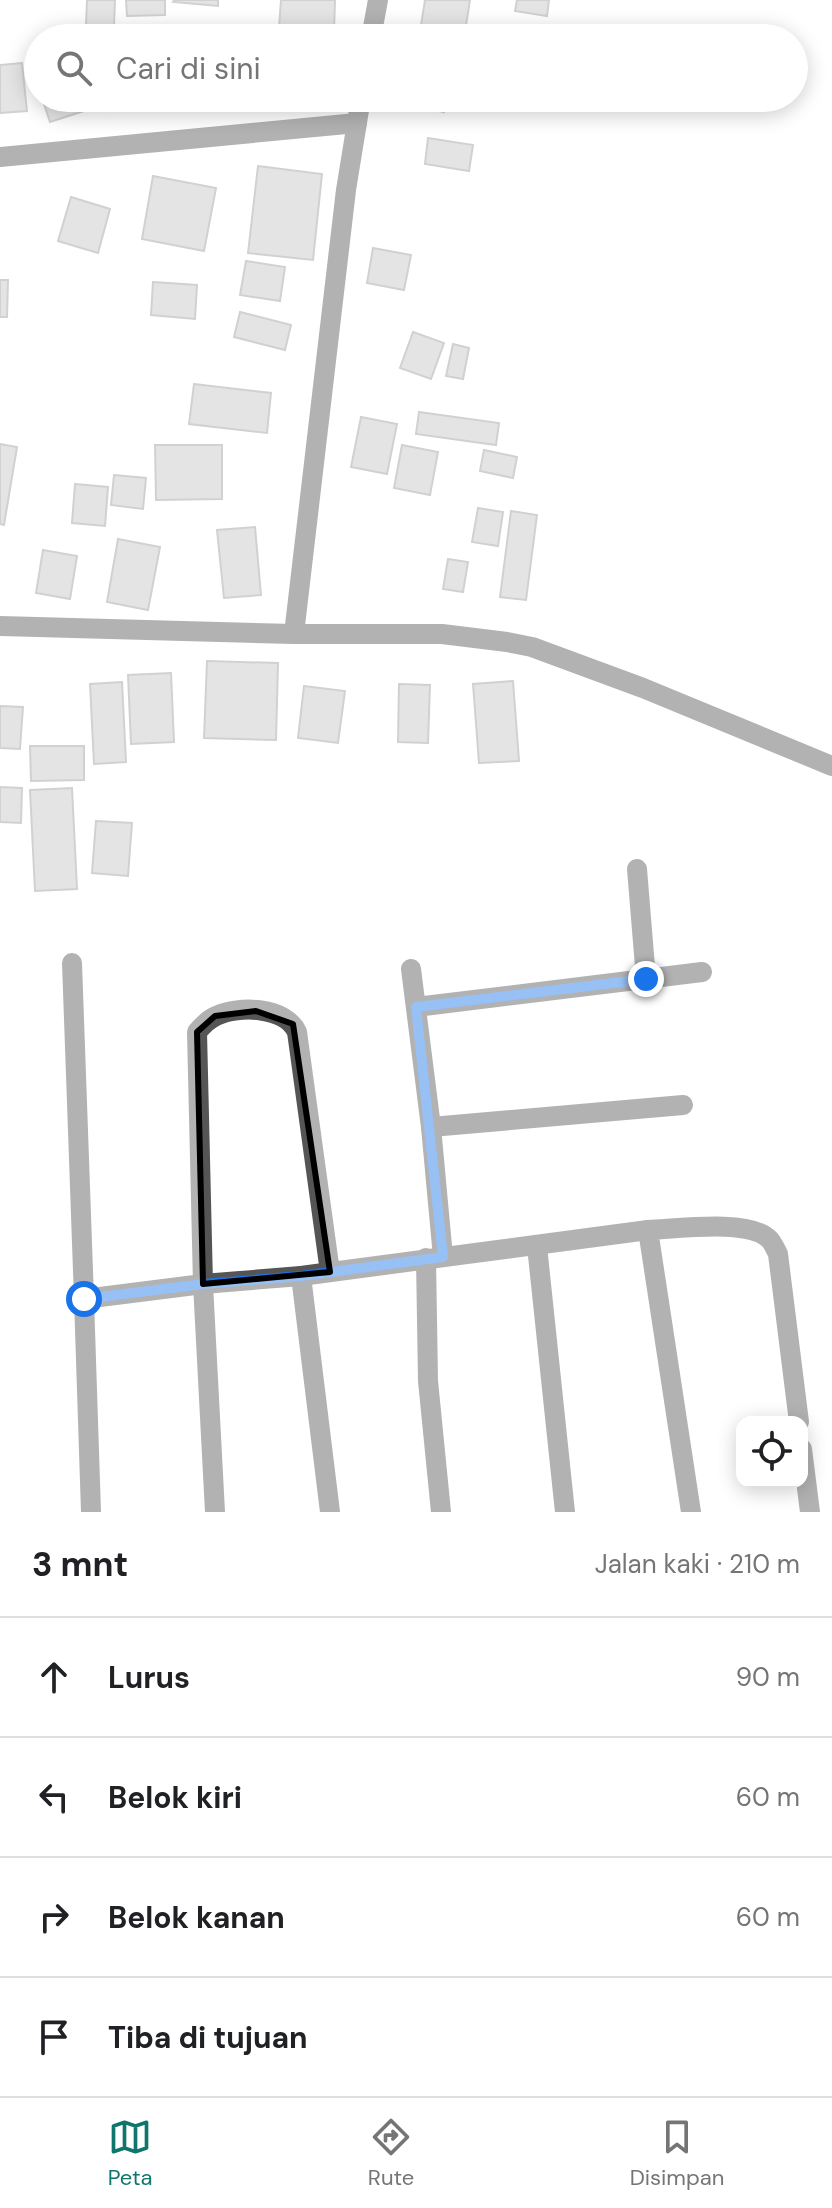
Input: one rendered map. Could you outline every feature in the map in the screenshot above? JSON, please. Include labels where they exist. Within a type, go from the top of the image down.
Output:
[{"type":"street","points":[[374,24],[378,0]]},
{"type":"street","points":[[294,634],[344,205],[359,112]]},
{"type":"street","points":[[0,157],[357,123]]},
{"type":"street","points":[[0,626],[294,634],[442,634],[481,638],[532,647],[643,688],[832,766]]},
{"type":"street","points":[[637,869],[646,979]]},
{"type":"street","points":[[72,963],[91,1512]]},
{"type":"street","points":[[411,969],[431,1127],[435,1257],[428,1381],[441,1512]]},
{"type":"street","points":[[416,1007],[702,972]]},
{"type":"street","points":[[215,1512],[203,1284],[197,1032],[208,1021],[227,1012],[274,1013],[293,1024],[297,1032],[330,1272]]},
{"type":"street","points":[[431,1127],[683,1105]]},
{"type":"street","points":[[84,1299],[301,1276],[648,1230],[750,1229],[769,1238],[778,1254],[798,1416]]},
{"type":"street","points":[[648,1230],[691,1512]]},
{"type":"street","points":[[537,1246],[565,1512]]},
{"type":"street","points":[[301,1276],[330,1512]]},
{"type":"street","points":[[807,1488],[810,1512]]},
{"type":"highlighted area","points":[[256,1011],[293,1024],[330,1272],[203,1284],[197,1032],[215,1016]]},
{"type":"building","points":[[87,0],[115,0],[114,24],[86,24]]},
{"type":"building","points":[[126,0],[165,0],[165,15],[127,16]]},
{"type":"building","points":[[218,0],[218,6],[173,2]]},
{"type":"building","points":[[281,0],[335,0],[334,24],[279,24]]},
{"type":"building","points":[[425,0],[470,0],[466,24],[421,24]]},
{"type":"building","points":[[517,0],[549,0],[547,16],[515,11]]},
{"type":"building","points":[[22,63],[24,111],[0,113],[0,65]]},
{"type":"building","points":[[47,112],[81,112],[50,122]]},
{"type":"building","points":[[428,138],[473,145],[469,171],[425,164]]},
{"type":"building","points":[[258,166],[322,174],[313,260],[248,253]]},
{"type":"building","points":[[153,176],[216,188],[204,251],[142,239]]},
{"type":"building","points":[[71,197],[110,209],[98,253],[58,241]]},
{"type":"building","points":[[373,248],[411,255],[404,290],[367,283]]},
{"type":"building","points":[[246,261],[285,267],[280,301],[240,295]]},
{"type":"building","points":[[0,280],[8,280],[7,317],[0,317]]},
{"type":"building","points":[[153,282],[197,285],[195,319],[151,315]]},
{"type":"building","points":[[240,312],[291,325],[285,350],[234,337]]},
{"type":"building","points":[[413,332],[444,343],[431,379],[400,368]]},
{"type":"building","points":[[453,344],[469,348],[463,379],[446,376]]},
{"type":"building","points":[[194,384],[271,393],[267,433],[189,424]]},
{"type":"building","points":[[419,412],[499,423],[496,445],[416,434]]},
{"type":"building","points":[[361,417],[397,424],[387,474],[351,467]]},
{"type":"building","points":[[0,444],[17,447],[4,525],[0,524]]},
{"type":"building","points":[[155,445],[222,445],[222,499],[156,500]]},
{"type":"building","points":[[402,445],[438,452],[430,495],[394,488]]},
{"type":"building","points":[[484,450],[517,457],[513,478],[480,471]]},
{"type":"building","points":[[114,475],[146,478],[143,509],[111,505]]},
{"type":"building","points":[[75,484],[108,487],[105,526],[72,523]]},
{"type":"building","points":[[478,508],[503,512],[498,546],[472,542]]},
{"type":"building","points":[[511,511],[537,515],[526,600],[500,597]]},
{"type":"building","points":[[255,527],[261,595],[224,598],[217,530]]},
{"type":"building","points":[[118,539],[160,547],[148,610],[107,602]]},
{"type":"building","points":[[43,550],[77,556],[70,599],[36,593]]},
{"type":"building","points":[[448,559],[468,562],[463,592],[443,589]]},
{"type":"building","points":[[207,661],[278,663],[276,740],[204,738]]},
{"type":"building","points":[[171,673],[174,742],[131,744],[128,675]]},
{"type":"building","points":[[513,681],[519,761],[479,763],[473,684]]},
{"type":"building","points":[[122,682],[126,762],[94,764],[90,684]]},
{"type":"building","points":[[399,684],[430,685],[428,743],[398,742]]},
{"type":"building","points":[[304,686],[345,691],[338,743],[298,738]]},
{"type":"building","points":[[0,706],[23,707],[20,749],[0,748]]},
{"type":"building","points":[[30,746],[84,746],[84,780],[31,781]]},
{"type":"building","points":[[0,787],[22,788],[21,823],[0,822]]},
{"type":"building","points":[[72,788],[77,889],[35,891],[30,790]]},
{"type":"building","points":[[96,821],[132,823],[128,876],[92,873]]},
{"type":"route","points":[[84,1299],[443,1257],[416,1007],[646,979]]}]
